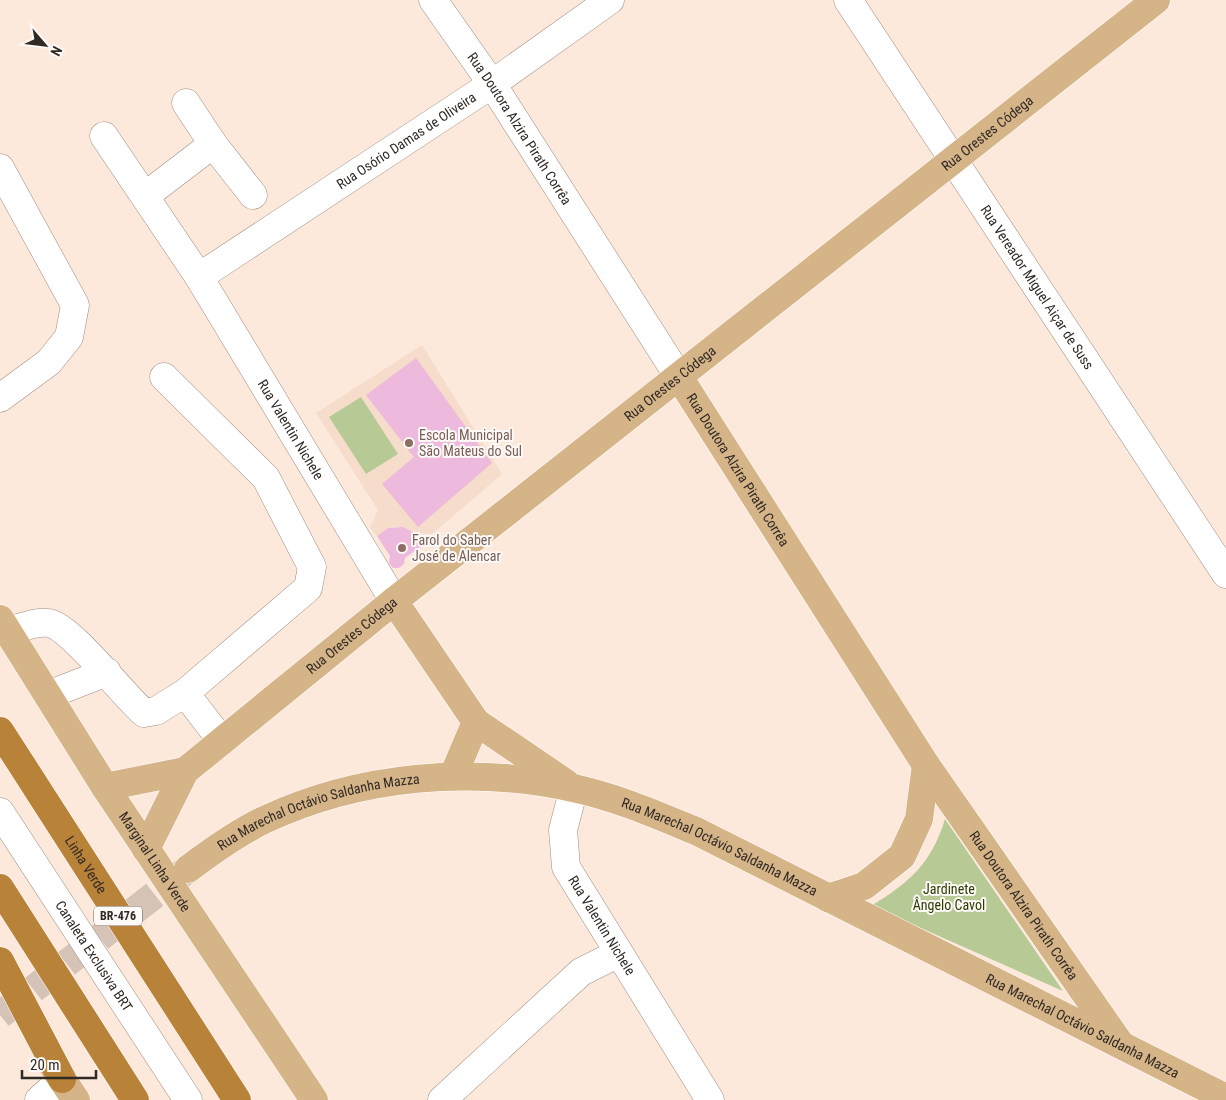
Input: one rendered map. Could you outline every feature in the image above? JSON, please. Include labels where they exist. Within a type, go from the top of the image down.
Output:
[{"type":"highway","name":"Linha Verde","points":[[0,731],[237,1100]]},
{"type":"highway","points":[[0,888],[135,1100]]},
{"type":"highway","points":[[0,961],[69,1090]]},
{"type":"main road","name":"Rua Orestes Códega","points":[[146,849],[185,771],[394,600],[1156,0]]},
{"type":"main road","name":"Rua Doutora Alzira Pirath Corrêa","points":[[678,377],[926,765],[1121,1045]]},
{"type":"main road","name":"Rua Valentin Nichele","points":[[394,600],[476,722],[574,788]]},
{"type":"main road","name":"Marginal Linha Verde","points":[[4,625],[146,849],[314,1100]]},
{"type":"main road","points":[[453,776],[476,722]]},
{"type":"main road","points":[[828,898],[864,886],[902,856],[919,819],[926,765]]},
{"type":"main road","name":"Rua Orestes Códega","points":[[105,786],[185,771]]},
{"type":"main road","name":"Rua Marechal Octávio Saldanha Mazza","points":[[188,869],[222,844],[264,820],[310,802],[358,789],[400,781],[453,776],[536,782],[574,788],[616,800],[698,832],[1226,1098]]},
{"type":"main road","points":[[0,985],[69,1090]]},
{"type":"street","name":"Rua Doutora Alzira Pirath Corrêa","points":[[433,0],[492,84],[678,377]]},
{"type":"street","name":"Rua Osório Damas de Oliveira","points":[[199,276],[492,84],[610,0]]},
{"type":"street","name":"Rua Vereador Miguel Aiçar de Suss","points":[[848,0],[1226,574]]},
{"type":"street","points":[[186,103],[213,144],[253,195]]},
{"type":"street","name":"Rua Valentin Nichele","points":[[104,136],[199,276],[394,600]]},
{"type":"street","points":[[145,196],[213,144]]},
{"type":"street","points":[[0,168],[75,305],[69,337],[48,362],[0,398]]},
{"type":"street","points":[[4,625],[37,623],[58,626],[107,672],[144,713],[156,711],[184,693],[299,599],[308,588],[312,566],[266,478],[164,376]]},
{"type":"street","points":[[48,695],[107,672]]},
{"type":"street","points":[[184,693],[222,741]]},
{"type":"street","name":"Rua Valentin Nichele","points":[[574,788],[563,830],[566,867],[710,1100]]},
{"type":"street","name":"Canaleta Exclusiva BRT","points":[[0,812],[188,1100]]},
{"type":"street","points":[[442,1100],[581,972],[619,953]]},
{"type":"street","points":[[39,1100],[69,1090]]},
{"type":"shaded area","name":"Escola Municipal São Mateus do Sul","points":[[422,345],[502,474],[432,534],[415,533],[403,527],[388,528],[377,536],[370,528],[378,510],[316,413]]},
{"type":"green space","points":[[361,397],[398,454],[366,474],[329,417]]},
{"type":"green space","name":"Jardinete Ângelo Cavol","points":[[945,819],[1063,991],[871,906],[908,880],[926,860]]},
{"type":"building","points":[[416,358],[492,463],[418,527],[382,484],[414,457],[366,395]]},
{"type":"building","name":"Farol do Saber José de Alencar","points":[[403,527],[415,533],[423,545],[405,558],[404,564],[399,568],[393,568],[389,563],[390,556],[377,536],[388,528]]},
{"type":"tunnel","points":[[0,1015],[188,869]]},
{"type":"place","name":"Escola Municipal São Mateus do Sul","points":[[409,443]]},
{"type":"place","name":"Farol do Saber José de Alencar","points":[[402,548]]}]
